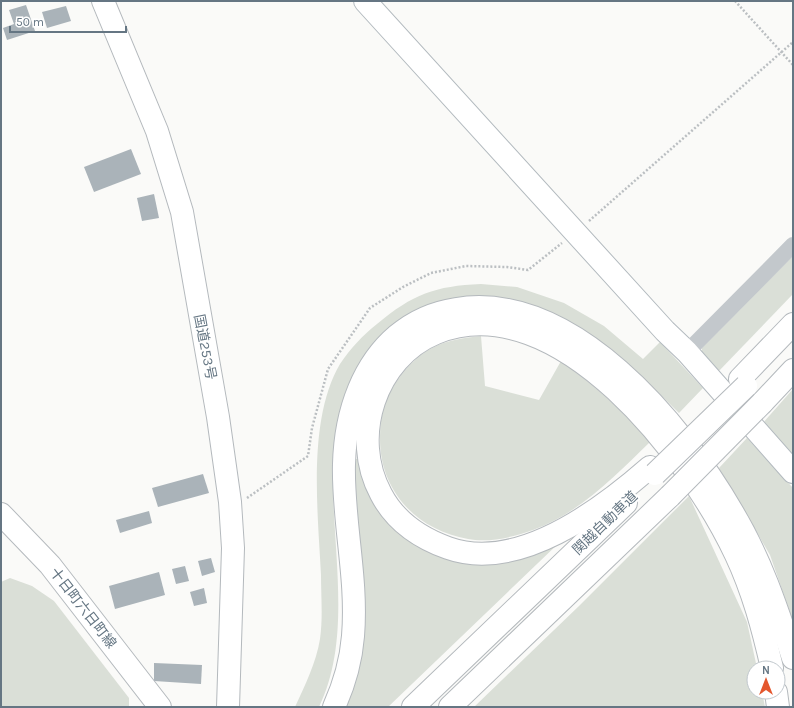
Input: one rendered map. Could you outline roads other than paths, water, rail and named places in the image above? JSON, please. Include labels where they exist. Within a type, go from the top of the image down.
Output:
[{"type":"main road","name":"国道253号","points":[[103,1],[157,131],[182,212],[218,417],[230,502],[233,548],[228,707]]},
{"type":"main road","points":[[365,1],[665,331],[687,352],[793,472]]},
{"type":"main road","points":[[334,707],[344,682],[353,638],[353,588],[343,466],[344,441],[352,407],[370,365],[384,346],[400,332],[421,320],[443,311],[466,307],[488,307],[512,310],[538,318],[560,328],[603,358],[647,398],[692,449],[734,514],[753,550],[770,591],[793,658]]},
{"type":"main road","points":[[743,382],[793,324]]},
{"type":"main road","points":[[653,470],[599,509],[549,537],[520,547],[497,552],[474,553],[451,550],[429,540],[408,527],[393,512],[381,495],[373,476],[368,454],[370,414],[376,393],[387,373],[402,355],[418,343],[437,333],[478,325],[499,326],[522,331],[561,349],[587,366],[635,409],[683,464],[702,492],[737,556],[754,598],[770,660]]},
{"type":"main road","name":"関越自動車道","points":[[413,707],[793,334]]},
{"type":"main road","name":"関越自動車道","points":[[450,707],[670,496],[793,370]]},
{"type":"main road","name":"十日町六日町線","points":[[1,514],[50,565],[160,707]]},
{"type":"street","points":[[687,352],[793,245]]}]
